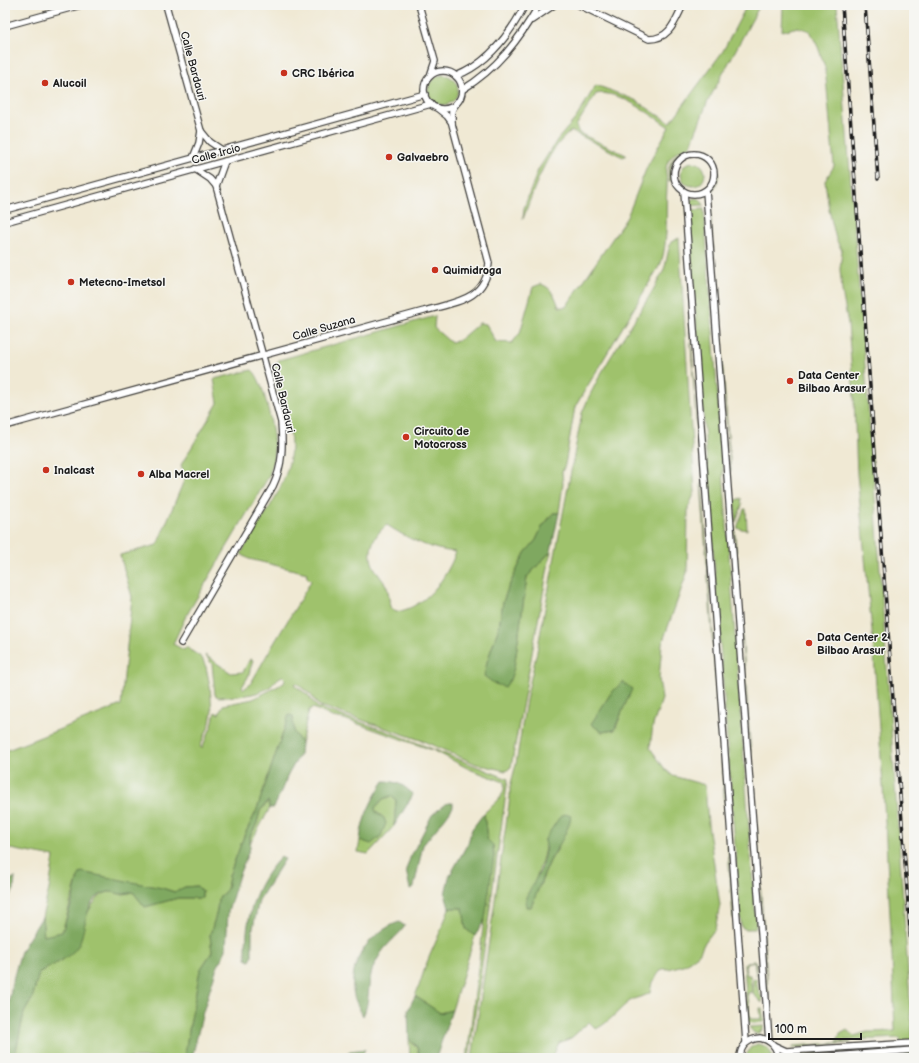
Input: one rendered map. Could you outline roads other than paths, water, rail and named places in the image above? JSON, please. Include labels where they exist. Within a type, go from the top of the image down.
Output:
[{"type":"street","points":[[5,26],[80,5]]},
{"type":"street","name":"Calle Bardauri","points":[[166,5],[201,131],[200,143],[193,158]]},
{"type":"street","points":[[420,5],[435,61],[432,73],[424,88],[425,94],[433,106],[447,108],[457,102],[462,90],[479,79],[509,52],[539,5]]},
{"type":"street","points":[[456,76],[468,71],[490,53],[518,19],[525,5]]},
{"type":"street","points":[[530,21],[554,5]]},
{"type":"street","points":[[579,5],[649,40],[661,38],[670,30],[683,5]]},
{"type":"street","points":[[435,61],[456,76],[462,90]]},
{"type":"street","points":[[429,78],[436,72],[449,72]]},
{"type":"street","name":"Calle Ircio","points":[[5,210],[425,94]]},
{"type":"street","name":"Calle Suzana","points":[[5,426],[464,299],[482,286],[486,280],[489,263],[452,124],[452,110],[457,102]]},
{"type":"street","name":"Calle Ircio","points":[[5,222],[195,169],[433,106]]},
{"type":"street","name":"Calle Suzana","points":[[433,106],[447,116],[452,124]]},
{"type":"street","name":"Calle Bardauri","points":[[201,131],[210,142],[222,150]]},
{"type":"street","points":[[706,191],[695,194],[684,192],[675,182],[674,169],[681,158],[693,154],[705,157],[713,167],[713,180],[706,191],[769,1041]]},
{"type":"street","points":[[195,169],[210,179],[216,186],[225,161]]},
{"type":"street","name":"Calle Bardauri","points":[[182,643],[278,477],[282,454],[281,422],[216,186]]},
{"type":"street","points":[[684,192],[746,1042],[740,1051],[740,1058]]},
{"type":"street","points":[[746,1042],[760,1038],[769,1041],[775,1046],[786,1051],[914,1043]]},
{"type":"street","points":[[775,1046],[778,1058]]},
{"type":"street","points":[[808,1058],[914,1050]]},
{"type":"railway","points":[[842,5],[914,985]]},
{"type":"railway","points":[[865,5],[878,179]]},
{"type":"place","name":"CRC Ibérica","points":[[284,73]]},
{"type":"place","name":"Alucoil","points":[[45,83]]},
{"type":"place","name":"Galvaebro","points":[[389,157]]},
{"type":"place","name":"Quimidroga","points":[[435,270]]},
{"type":"place","name":"Metecno-Imetsol","points":[[71,282]]},
{"type":"place","name":"Data Center Bilbao Arasur","points":[[790,381]]},
{"type":"place","name":"Circuito de Motocross","points":[[406,437]]},
{"type":"place","name":"Inalcast","points":[[46,470]]},
{"type":"place","name":"Alba Macrel","points":[[141,474]]},
{"type":"place","name":"Data Center 2 Bilbao Arasur","points":[[809,643]]}]
